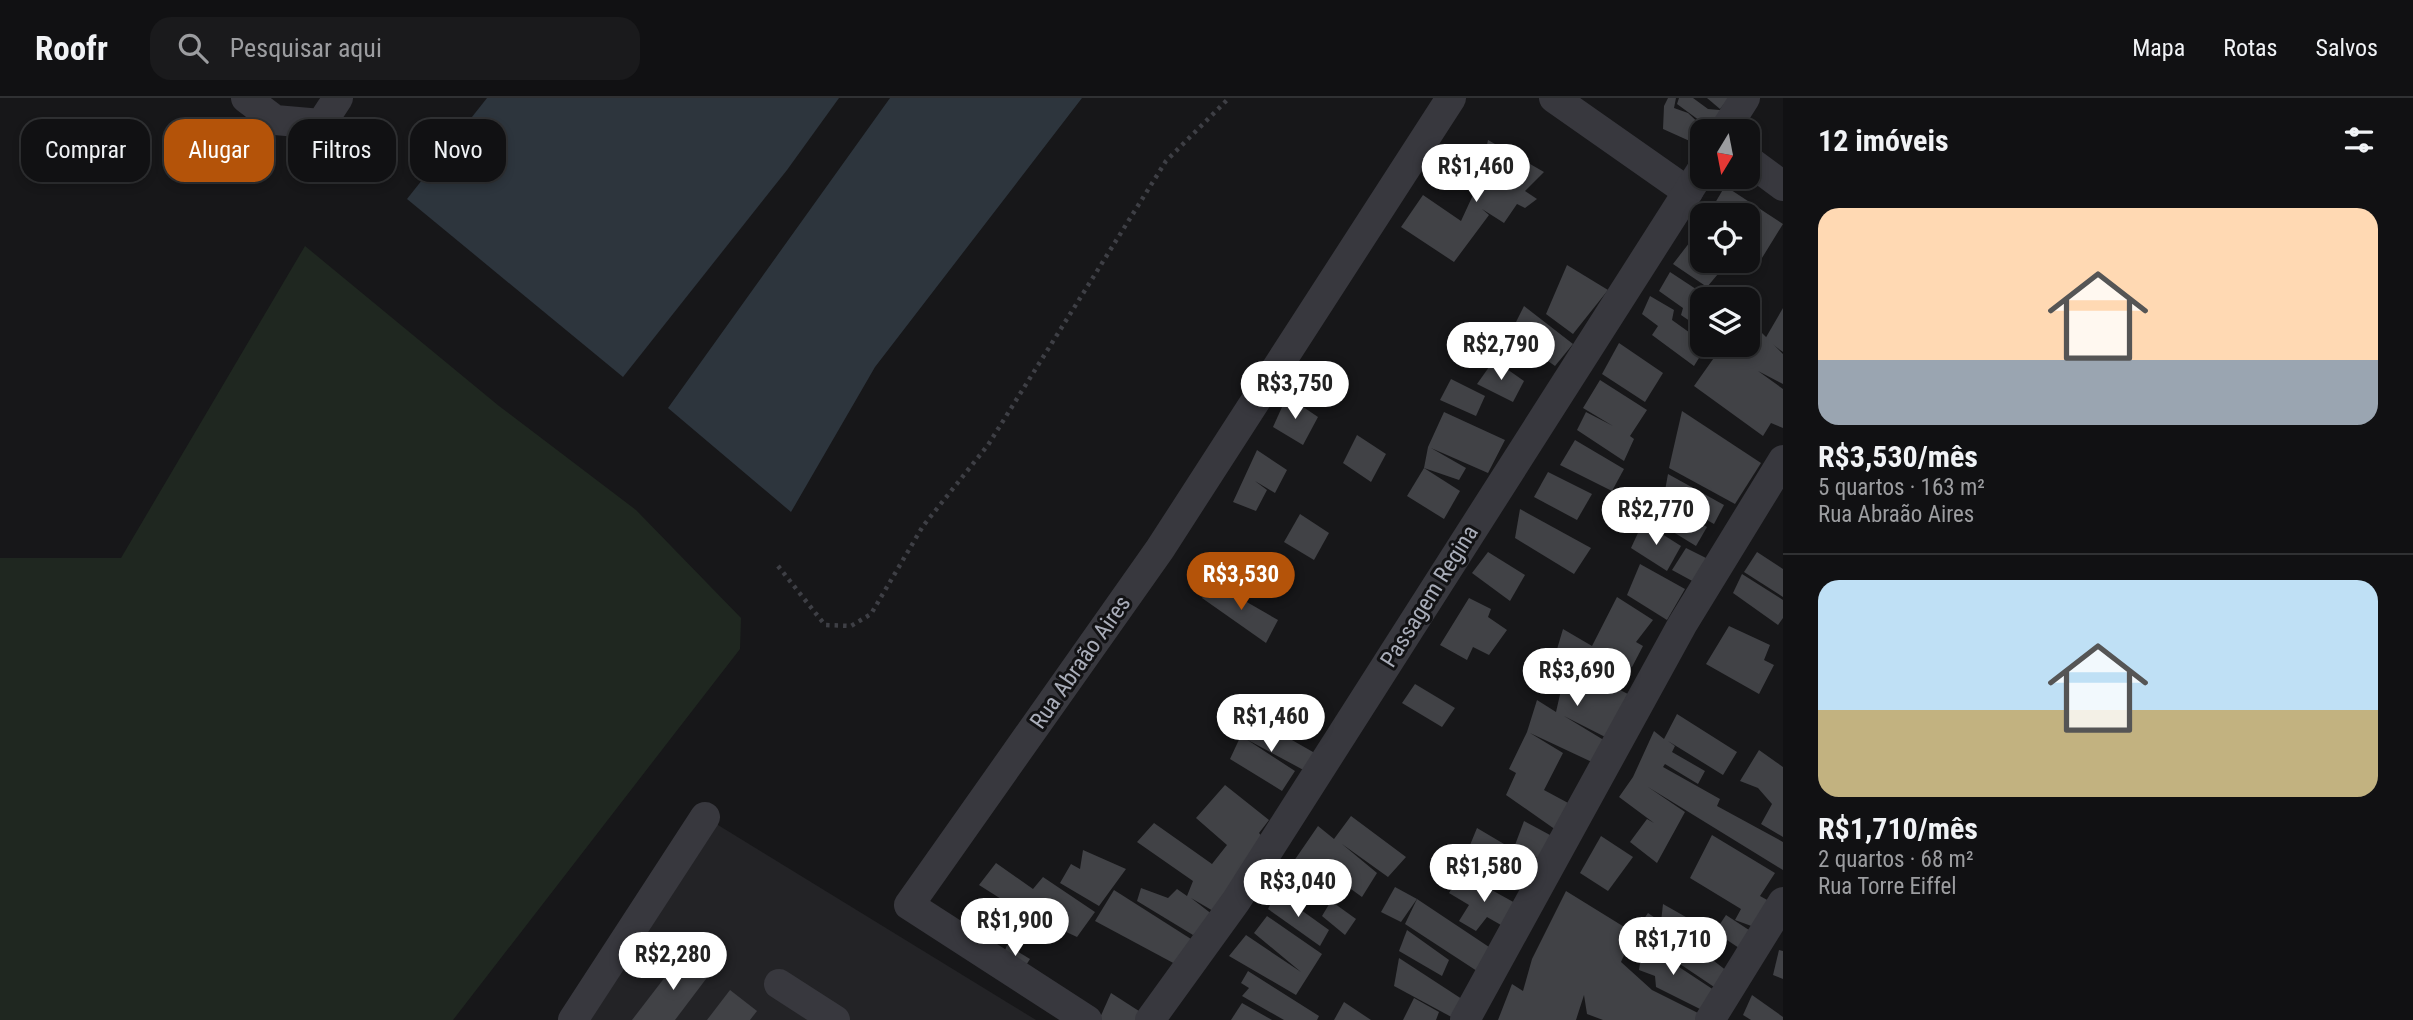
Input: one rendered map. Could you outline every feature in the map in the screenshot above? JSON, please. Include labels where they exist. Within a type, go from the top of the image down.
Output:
[{"type":"street","points":[[246,98],[275,120],[321,124],[338,98]]},
{"type":"street","name":"Rua Abraão Aires","points":[[1087,1020],[909,905],[1160,549],[1451,98]]},
{"type":"street","points":[[1554,98],[1690,177]]},
{"type":"street","points":[[1732,119],[1745,98]]},
{"type":"street","points":[[1760,169],[1783,186]]},
{"type":"street","name":"Passagem Regina","points":[[1150,1020],[1236,901],[1690,188]]},
{"type":"street","points":[[1465,1020],[1682,625],[1783,460]]},
{"type":"street","points":[[573,1020],[705,817]]},
{"type":"street","points":[[1710,1020],[1783,902]]},
{"type":"street","points":[[779,984],[835,1020]]},
{"type":"path","points":[[778,566],[825,625],[851,626],[871,614],[923,526],[988,445],[1166,160],[1229,98]]},
{"type":"shaded area","points":[[487,98],[839,98],[787,170],[623,377],[407,199],[420,182],[506,182],[506,119],[470,119]]},
{"type":"shaded area","points":[[890,98],[1082,98],[875,367],[791,512],[668,408]]},
{"type":"shaded area","points":[[305,246],[499,406],[636,510],[741,618],[740,649],[453,1020],[0,1020],[0,558],[121,558]]},
{"type":"shaded area","points":[[705,817],[1036,1020],[573,1020]]},
{"type":"building","points":[[1668,98],[1676,98],[1674,108],[1688,113],[1694,119],[1690,119],[1690,141],[1663,129],[1664,106]]},
{"type":"building","points":[[1679,98],[1693,98],[1708,109],[1731,111],[1722,119],[1697,119],[1677,104]]},
{"type":"building","points":[[1707,98],[1729,98],[1720,109]]},
{"type":"building","points":[[1488,140],[1544,172],[1525,191],[1537,199],[1525,208],[1517,204],[1504,223],[1482,209],[1489,215],[1454,262],[1401,227],[1423,195],[1461,221],[1479,182]]},
{"type":"building","points":[[1723,189],[1730,189],[1751,203],[1715,203]]},
{"type":"building","points":[[1760,209],[1783,224],[1760,261]]},
{"type":"building","points":[[1690,242],[1690,273],[1719,273],[1707,287],[1673,264]]},
{"type":"building","points":[[1567,265],[1608,290],[1573,334],[1546,314]]},
{"type":"building","points":[[1670,272],[1693,287],[1690,287],[1690,321],[1681,315],[1683,308],[1659,291]]},
{"type":"building","points":[[1650,296],[1674,310],[1672,320],[1690,333],[1690,357],[1700,357],[1694,366],[1652,335],[1658,326],[1642,314]]},
{"type":"building","points":[[1524,306],[1573,344],[1555,366],[1510,334]]},
{"type":"building","points":[[1783,308],[1783,352],[1765,339]]},
{"type":"building","points":[[1760,331],[1783,354],[1783,384],[1758,371],[1783,389],[1783,428],[1771,423],[1763,436],[1694,386],[1715,357],[1760,357]]},
{"type":"building","points":[[1619,343],[1663,373],[1645,402],[1602,374]]},
{"type":"building","points":[[1494,360],[1524,381],[1513,402],[1477,384]]},
{"type":"building","points":[[1451,379],[1485,396],[1476,416],[1440,400]]},
{"type":"building","points":[[1600,380],[1647,410],[1630,436],[1634,439],[1624,461],[1577,430],[1586,412],[1613,426],[1583,408]]},
{"type":"building","points":[[1287,396],[1318,417],[1303,445],[1273,427]]},
{"type":"building","points":[[1682,411],[1761,463],[1735,504],[1669,468]]},
{"type":"building","points":[[1444,412],[1505,440],[1488,473],[1431,448],[1466,468],[1459,480],[1424,468],[1428,447]]},
{"type":"building","points":[[1357,435],[1386,454],[1371,482],[1343,463]]},
{"type":"building","points":[[1575,440],[1624,469],[1612,491],[1560,465]]},
{"type":"building","points":[[1257,450],[1287,470],[1275,493],[1255,481],[1267,490],[1256,511],[1233,502]]},
{"type":"building","points":[[1424,468],[1460,491],[1444,519],[1407,496]]},
{"type":"building","points":[[1548,472],[1592,494],[1577,520],[1534,497]]},
{"type":"building","points":[[1668,474],[1724,505],[1714,524],[1664,496]]},
{"type":"building","points":[[1655,497],[1707,527],[1696,546],[1647,516]]},
{"type":"building","points":[[1520,509],[1591,548],[1574,574],[1515,538]]},
{"type":"building","points":[[1300,514],[1329,533],[1314,560],[1284,542]]},
{"type":"building","points":[[1643,522],[1681,546],[1667,571],[1631,548]]},
{"type":"building","points":[[1686,548],[1708,559],[1696,583],[1672,570]]},
{"type":"building","points":[[1488,552],[1525,575],[1510,601],[1472,573]]},
{"type":"building","points":[[1757,552],[1783,569],[1783,597],[1744,572]]},
{"type":"building","points":[[1640,564],[1685,589],[1667,620],[1627,595]]},
{"type":"building","points":[[1742,574],[1783,600],[1783,618],[1778,625],[1733,593]]},
{"type":"building","points":[[1212,582],[1278,620],[1266,643],[1202,598]]},
{"type":"building","points":[[1617,597],[1653,620],[1636,642],[1643,646],[1632,667],[1605,654],[1623,665],[1610,685],[1630,695],[1611,740],[1564,716],[1607,742],[1594,763],[1530,733],[1563,753],[1544,790],[1570,804],[1556,830],[1506,795],[1516,773],[1509,769],[1527,732],[1537,700],[1556,712],[1561,690],[1580,699],[1542,679],[1555,656],[1563,629],[1592,646]]},
{"type":"building","points":[[1469,598],[1491,609],[1488,617],[1507,630],[1489,655],[1473,647],[1467,660],[1440,645]]},
{"type":"building","points":[[1729,626],[1770,645],[1764,660],[1774,665],[1759,694],[1706,664]]},
{"type":"building","points":[[1415,684],[1455,708],[1442,727],[1402,703]]},
{"type":"building","points":[[1677,714],[1737,752],[1723,775],[1668,741],[1675,746],[1672,752],[1705,771],[1698,784],[1665,764],[1663,767],[1720,799],[1717,806],[1783,842],[1783,870],[1648,787],[1685,812],[1657,863],[1630,842],[1647,819],[1654,823],[1619,797],[1633,777],[1654,731],[1664,739]]},
{"type":"building","points":[[1250,716],[1320,756],[1309,773],[1246,739],[1295,771],[1282,791],[1230,759]]},
{"type":"building","points":[[1759,750],[1783,767],[1783,837],[1761,824],[1772,804],[1758,788],[1740,781]]},
{"type":"building","points":[[1225,785],[1269,820],[1259,833],[1266,841],[1220,915],[1191,898],[1217,918],[1193,935],[1137,901],[1141,888],[1168,898],[1177,889],[1187,896],[1193,881],[1137,842],[1154,823],[1212,864],[1227,845],[1196,818]]},
{"type":"building","points":[[1351,816],[1406,857],[1388,877],[1342,844],[1377,873],[1362,897],[1344,884],[1331,901],[1287,871],[1318,826],[1334,839]]},
{"type":"building","points":[[1524,821],[1563,842],[1546,863],[1515,845]]},
{"type":"building","points":[[1477,828],[1548,870],[1534,886],[1479,854],[1499,868],[1491,882],[1461,867]]},
{"type":"building","points":[[1712,835],[1775,873],[1760,896],[1780,907],[1765,931],[1735,920],[1741,909],[1690,878]]},
{"type":"building","points":[[1601,836],[1633,857],[1608,891],[1580,873]]},
{"type":"building","points":[[1083,850],[1126,869],[1099,906],[1060,883],[1071,864],[1080,869]]},
{"type":"building","points":[[996,863],[1033,889],[1043,877],[1095,912],[1077,937],[1017,909],[979,885]]},
{"type":"building","points":[[1461,873],[1526,909],[1508,929],[1487,917],[1476,931],[1459,921],[1469,905],[1449,893]]},
{"type":"building","points":[[1395,887],[1417,899],[1401,922],[1381,912]]},
{"type":"building","points":[[1114,890],[1191,939],[1177,965],[1095,921]]},
{"type":"building","points":[[1566,891],[1634,933],[1621,962],[1652,990],[1704,1016],[1701,1020],[1603,1020],[1587,1014],[1584,995],[1576,1020],[1498,1020],[1512,984],[1523,991],[1532,959]]},
{"type":"building","points":[[1276,892],[1329,930],[1320,946],[1268,909]]},
{"type":"building","points":[[1417,899],[1492,949],[1480,973],[1405,924]]},
{"type":"building","points":[[1331,901],[1356,919],[1345,935],[1322,916]]},
{"type":"building","points":[[1663,904],[1714,933],[1726,915],[1752,932],[1739,948],[1727,940],[1714,961],[1736,978],[1726,995],[1634,933],[1648,913],[1661,922]]},
{"type":"building","points":[[1267,916],[1322,954],[1296,995],[1229,956],[1246,935],[1301,972],[1254,933]]},
{"type":"building","points":[[1407,930],[1449,960],[1442,976],[1399,951]]},
{"type":"building","points":[[1635,938],[1720,994],[1704,1011],[1656,987],[1655,976],[1639,970],[1640,963],[1629,958]]},
{"type":"building","points":[[1007,945],[1030,959],[1023,970],[1002,958]]},
{"type":"building","points":[[1779,950],[1783,951],[1783,979],[1773,975]]},
{"type":"building","points":[[682,955],[709,975],[675,1020],[632,1020]]},
{"type":"building","points":[[1399,958],[1468,1003],[1457,1020],[1394,986]]},
{"type":"building","points":[[1248,971],[1319,1016],[1317,1020],[1284,1020],[1242,996],[1249,988],[1241,983]]},
{"type":"building","points":[[730,990],[757,1011],[750,1020],[707,1020]]},
{"type":"building","points":[[1111,993],[1142,1013],[1140,1020],[1099,1020]]},
{"type":"building","points":[[1752,995],[1783,1017],[1783,1020],[1751,1020],[1743,1015]]},
{"type":"building","points":[[1414,998],[1439,1012],[1436,1020],[1403,1020]]},
{"type":"building","points":[[1344,1002],[1371,1020],[1334,1020]]},
{"type":"building","points":[[1242,1003],[1272,1020],[1231,1020]]}]
